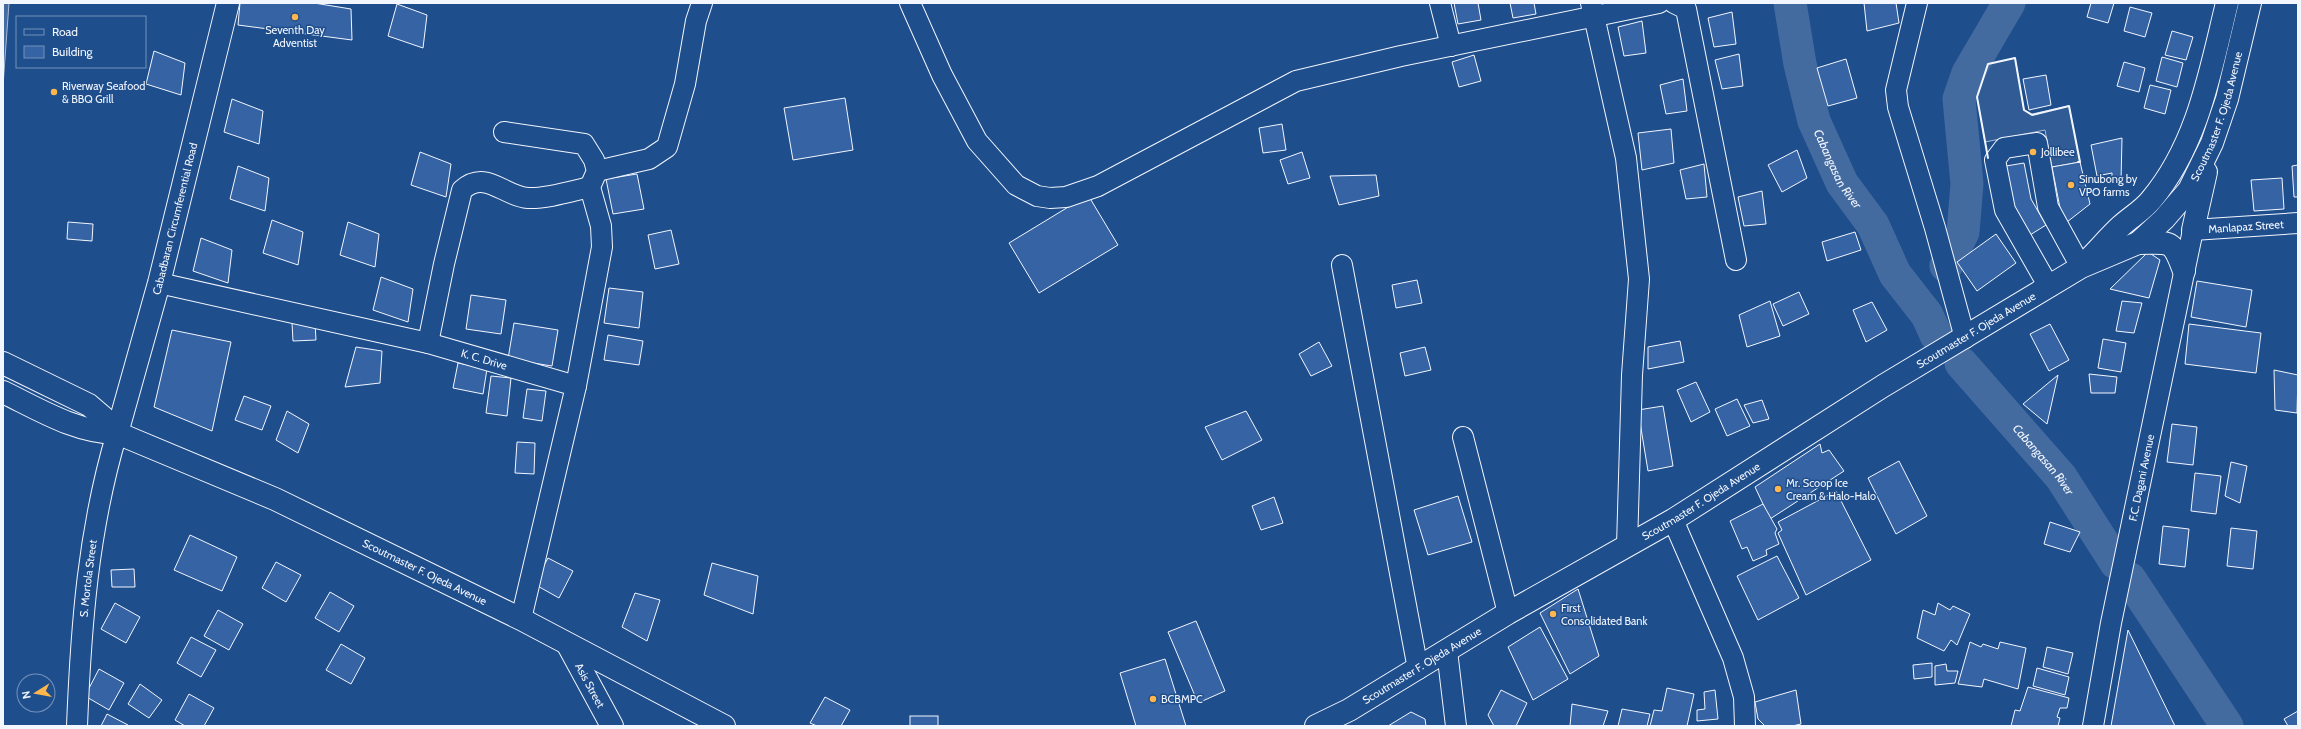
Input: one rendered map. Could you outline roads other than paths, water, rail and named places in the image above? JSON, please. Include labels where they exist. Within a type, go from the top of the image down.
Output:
[{"type":"main road","name":"Cabadbaran Circumferential Road","points":[[117,433],[159,283],[228,3]]},
{"type":"main road","name":"Scoutmaster F. Ojeda Avenue","points":[[2081,267],[2121,226],[2150,202],[2172,174],[2191,136],[2205,94],[2227,3]]},
{"type":"main road","name":"Scoutmaster F. Ojeda Avenue","points":[[1316,726],[1349,710],[1508,614],[1673,520],[1883,386],[2081,267],[2138,243],[2164,219],[2189,190],[2212,143],[2227,99],[2250,3]]},
{"type":"main road","points":[[2193,230],[2212,143]]},
{"type":"main road","points":[[2138,243],[2167,243],[2176,249],[2184,271]]},
{"type":"main road","points":[[7,365],[89,405],[104,417],[117,433]]},
{"type":"main road","points":[[3,392],[58,419],[98,433],[117,433]]},
{"type":"main road","name":"Scoutmaster F. Ojeda Avenue","points":[[117,433],[275,499],[521,619],[724,726]]},
{"type":"main road","name":"Asis Street","points":[[568,645],[612,726]]},
{"type":"street","points":[[428,343],[444,264],[462,190],[470,183],[483,182],[495,185],[511,195],[530,198],[593,179],[649,159],[667,147],[685,84],[696,21],[702,3]]},
{"type":"street","points":[[910,3],[942,75],[977,141],[1016,186],[1037,196],[1050,198],[1066,197],[1098,186],[1296,81],[1451,46],[1593,10],[1659,3]]},
{"type":"street","points":[[1440,3],[1451,46]]},
{"type":"street","points":[[1674,3],[1686,9],[1736,260]]},
{"type":"street","points":[[1916,3],[1896,90],[1898,107],[1935,228],[1965,338]]},
{"type":"street","points":[[1593,10],[1626,158],[1639,279],[1632,375],[1627,546]]},
{"type":"street","points":[[504,132],[584,144],[594,160],[593,179],[601,226],[602,247],[576,386],[521,619]]},
{"type":"street","points":[[2049,287],[2005,210],[1995,160],[2004,148],[2037,143],[2048,207],[2081,267]]},
{"type":"street","name":"Manlapaz Street","points":[[2193,230],[2298,223]]},
{"type":"street","name":"F.C. Dagani Avenue","points":[[2092,726],[2111,623],[2193,230]]},
{"type":"street","points":[[1342,265],[1418,669]]},
{"type":"street","name":"K. C. Drive","points":[[159,283],[428,343],[576,386]]},
{"type":"street","name":"S. Mortola Street","points":[[77,726],[81,625],[88,569],[98,510],[117,433]]},
{"type":"street","points":[[1463,437],[1508,614]]},
{"type":"street","points":[[1673,520],[1733,658],[1744,697],[1745,726]]},
{"type":"street","points":[[1447,651],[1456,726]]},
{"type":"waterway","name":"Cabangasan River","points":[[1790,3],[1800,64],[1814,121],[1842,183],[1873,225],[1895,274],[1927,315],[1936,335]]},
{"type":"waterway","name":"Cabangasan River","points":[[1946,266],[1963,232],[1967,184],[1959,99],[1968,73],[2009,3]]},
{"type":"waterway","name":"Cabangasan River","points":[[1961,363],[2061,477],[2116,563]]},
{"type":"waterway","name":"Cabangasan River","points":[[2130,579],[2227,726]]},
{"type":"place","name":"Seventh Day Adventist","points":[[295,17]]},
{"type":"place","name":"Riverway Seafood & BBQ Grill","points":[[54,92]]},
{"type":"place","name":"Jollibee","points":[[2033,152]]},
{"type":"place","name":"Sinubong by VPO farms","points":[[2071,185]]},
{"type":"place","name":"Mr. Scoop Ice Cream & Halo-Halo","points":[[1778,489]]},
{"type":"place","name":"First Consolidated Bank","points":[[1553,614]]},
{"type":"place","name":"BCBMPC","points":[[1153,699]]}]
